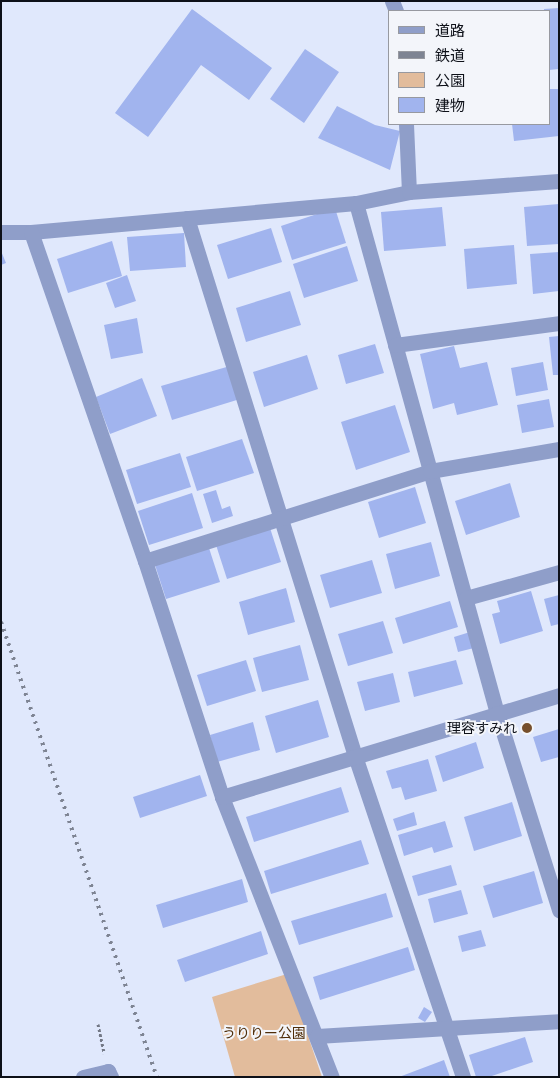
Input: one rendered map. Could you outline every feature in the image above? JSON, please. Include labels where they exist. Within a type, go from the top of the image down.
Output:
[{"type":"street","points":[[406,125],[409,192]]},
{"type":"street","points":[[1,232],[31,232],[356,203],[409,192],[559,181]]},
{"type":"street","points":[[356,203],[497,713],[559,910]]},
{"type":"street","points":[[187,218],[355,756],[463,1077]]},
{"type":"street","points":[[31,232],[145,561],[222,797],[332,1077]]},
{"type":"street","points":[[395,345],[559,323]]},
{"type":"street","points":[[145,561],[280,516],[430,471],[559,449]]},
{"type":"street","points":[[466,598],[559,572]]},
{"type":"street","points":[[222,797],[559,695]]},
{"type":"street","points":[[317,1036],[559,1021]]},
{"type":"street","points":[[83,1077],[109,1074]]},
{"type":"path","points":[[98,1024],[109,1074]]},
{"type":"green space","name":"うりりー公園","points":[[287,974],[322,1077],[235,1077],[212,997]]},
{"type":"building","points":[[559,8],[559,69],[550,70],[550,10],[544,9]]},
{"type":"building","points":[[192,9],[272,68],[249,100],[201,65],[148,137],[115,113]]},
{"type":"building","points":[[305,49],[339,72],[304,123],[270,99]]},
{"type":"building","points":[[550,89],[559,89],[559,136],[514,141],[512,125],[550,125]]},
{"type":"building","points":[[337,106],[375,125],[400,131],[390,170],[318,138]]},
{"type":"building","points":[[559,204],[559,244],[527,246],[524,207]]},
{"type":"building","points":[[442,207],[446,246],[384,251],[381,212]]},
{"type":"building","points":[[335,208],[346,243],[292,260],[281,226]]},
{"type":"building","points":[[271,228],[282,262],[228,279],[217,245]]},
{"type":"building","points":[[184,233],[186,267],[130,271],[127,237]]},
{"type":"building","points":[[112,241],[122,276],[68,293],[57,259]]},
{"type":"building","points":[[514,245],[517,284],[467,289],[464,249]]},
{"type":"building","points":[[347,246],[358,281],[304,298],[293,264]]},
{"type":"building","points":[[1,251],[6,263],[1,265]]},
{"type":"building","points":[[559,252],[559,291],[533,294],[530,254]]},
{"type":"building","points":[[127,275],[136,301],[115,308],[106,283]]},
{"type":"building","points":[[290,291],[301,325],[246,342],[236,308]]},
{"type":"building","points":[[137,318],[143,353],[111,359],[104,325]]},
{"type":"building","points":[[559,336],[559,375],[553,375],[549,337]]},
{"type":"building","points":[[375,344],[384,373],[346,384],[338,355]]},
{"type":"building","points":[[454,346],[460,368],[487,362],[498,405],[457,415],[454,403],[433,409],[420,354]]},
{"type":"building","points":[[307,355],[318,389],[264,407],[253,372]]},
{"type":"building","points":[[543,362],[548,390],[516,396],[511,368]]},
{"type":"building","points":[[230,366],[240,399],[172,420],[161,386]]},
{"type":"building","points":[[142,378],[157,416],[110,434],[96,397]]},
{"type":"building","points":[[549,399],[554,427],[522,433],[517,405]]},
{"type":"building","points":[[395,405],[410,452],[356,470],[341,422]]},
{"type":"building","points":[[242,439],[254,473],[197,491],[186,457]]},
{"type":"building","points":[[180,453],[191,487],[137,504],[126,470]]},
{"type":"building","points":[[510,483],[520,517],[466,535],[455,501]]},
{"type":"building","points":[[415,487],[426,523],[379,538],[368,502]]},
{"type":"building","points":[[216,490],[222,509],[230,506],[233,516],[212,523],[203,494]]},
{"type":"building","points":[[192,493],[203,528],[149,545],[138,511]]},
{"type":"building","points":[[270,528],[281,562],[227,579],[216,545]]},
{"type":"building","points":[[431,542],[440,576],[395,589],[386,554]]},
{"type":"building","points":[[209,548],[220,582],[166,599],[155,565]]},
{"type":"building","points":[[372,560],[382,593],[330,608],[320,575]]},
{"type":"building","points":[[286,588],[295,622],[248,635],[239,602]]},
{"type":"building","points":[[531,591],[543,631],[500,644],[492,614],[500,612],[497,601]]},
{"type":"building","points":[[559,595],[559,624],[551,626],[544,599]]},
{"type":"building","points":[[450,601],[458,627],[403,644],[395,618]]},
{"type":"building","points":[[383,621],[393,653],[348,666],[338,634]]},
{"type":"building","points":[[470,632],[474,648],[458,652],[454,637]]},
{"type":"building","points":[[300,645],[309,680],[262,692],[253,658]]},
{"type":"building","points":[[246,660],[256,691],[207,706],[197,675]]},
{"type":"building","points":[[456,660],[463,684],[414,697],[408,672]]},
{"type":"building","points":[[393,673],[400,702],[365,711],[357,682]]},
{"type":"building","points":[[318,700],[329,737],[276,753],[265,716]]},
{"type":"building","points":[[253,722],[260,750],[217,762],[210,735]]},
{"type":"building","points":[[559,729],[559,757],[541,762],[533,737]]},
{"type":"building","points":[[476,742],[484,768],[443,782],[435,756]]},
{"type":"building","points":[[428,759],[437,791],[405,800],[401,787],[392,789],[386,771]]},
{"type":"building","points":[[200,775],[207,796],[140,818],[133,797]]},
{"type":"building","points":[[341,787],[349,812],[254,842],[246,817]]},
{"type":"building","points":[[512,802],[522,836],[474,851],[464,817]]},
{"type":"building","points":[[414,812],[417,825],[397,831],[393,819]]},
{"type":"building","points":[[445,821],[453,847],[434,853],[432,847],[404,856],[398,835]]},
{"type":"building","points":[[361,840],[369,864],[271,894],[264,871]]},
{"type":"building","points":[[451,865],[457,885],[418,896],[412,876]]},
{"type":"building","points":[[534,871],[543,903],[493,918],[483,886]]},
{"type":"building","points":[[242,879],[248,902],[163,928],[156,905]]},
{"type":"building","points":[[461,890],[468,914],[434,923],[428,899]]},
{"type":"building","points":[[386,893],[393,917],[299,945],[291,921]]},
{"type":"building","points":[[481,930],[486,946],[462,952],[458,936]]},
{"type":"building","points":[[261,931],[268,954],[185,982],[177,960]]},
{"type":"building","points":[[408,947],[415,970],[320,1000],[313,977]]},
{"type":"building","points":[[424,1007],[432,1012],[425,1022],[418,1018]]},
{"type":"building","points":[[525,1037],[533,1062],[489,1077],[476,1077],[469,1055]]},
{"type":"building","points":[[444,1060],[450,1077],[399,1077]]},
{"type":"railway","points":[[1,622],[157,1077]]},
{"type":"place","name":"理容すみれ","points":[[527,728]]}]
